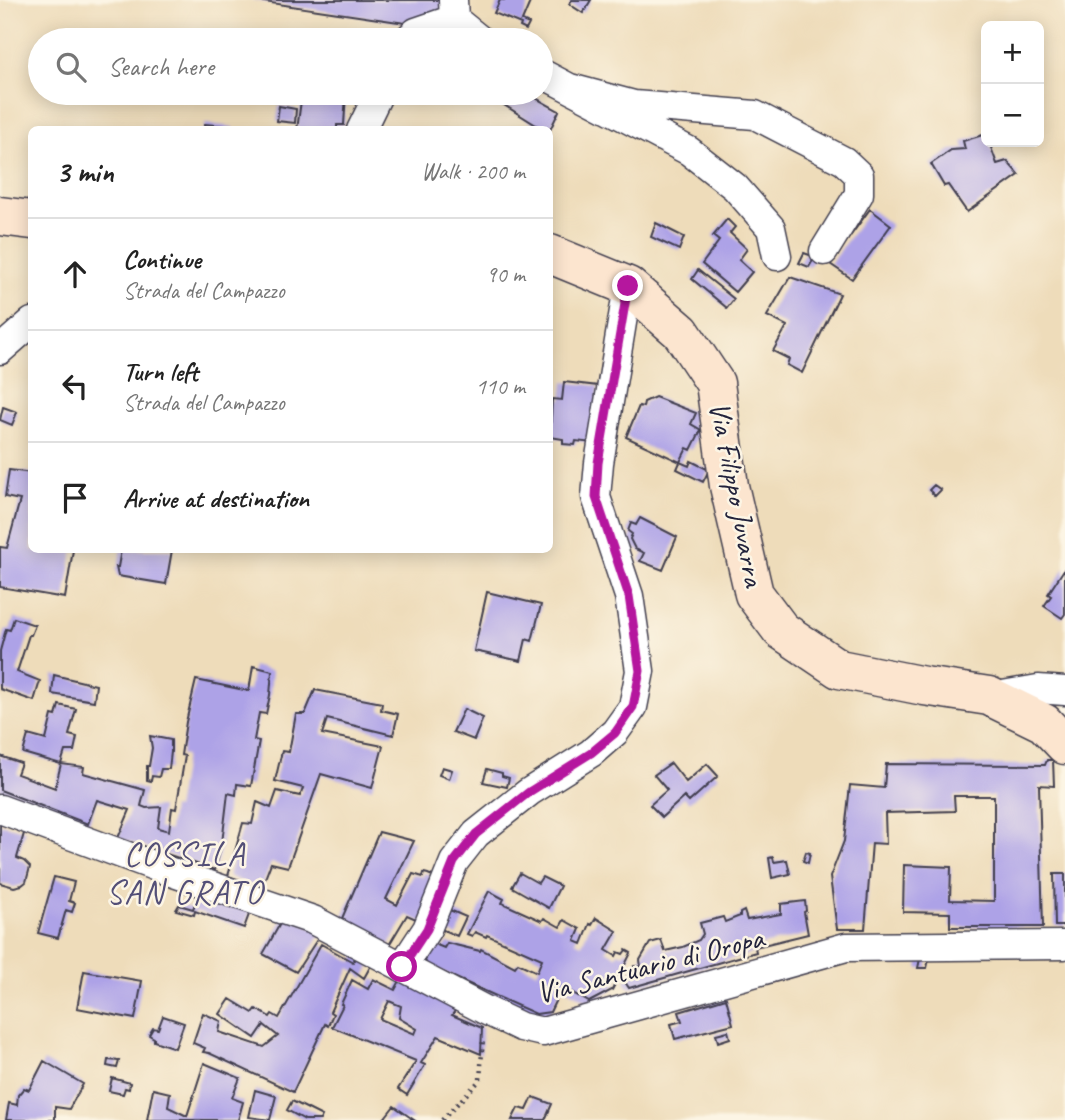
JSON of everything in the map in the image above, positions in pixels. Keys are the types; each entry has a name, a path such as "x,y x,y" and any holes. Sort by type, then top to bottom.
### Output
{"main road":[{"path":"0,216 28,220"},
{"name":"Via Filippo Juvarra","path":"553,255 628,286 681,332 715,383 729,486 754,594 781,630 839,669 991,697 1044,723 1065,745"}],"street":[{"path":"422,28 453,9 470,28"},
{"path":"553,79 689,152 735,187 771,228 777,256"},
{"path":"570,88 634,105 755,115 844,161 859,175 859,194 824,251"},
{"path":"363,126 373,105"},
{"path":"402,967 427,929 454,862 476,834 529,792 591,753 615,733 633,707 640,671 629,596 596,497 598,463 628,286"},
{"path":"0,350 28,326"},
{"name":"Via Filippo Juvarra","path":"991,697 1038,690 1065,691"},
{"name":"Via Santuario di Oropa","path":"0,809 165,870 313,920 485,1010 522,1027 543,1032 846,947 1065,945"}],"path":[{"path":"442,1120 480,1080 485,1010"}],"building":[{"path":"251,0 443,0 440,15 425,26"},
{"path":"500,0 531,0 522,21 529,24 527,28 494,13"},
{"path":"572,0 591,0 583,13 569,4"},
{"path":"300,105 345,105 344,125 298,126"},
{"path":"504,105 548,105 559,111 552,126 538,126"},
{"path":"279,106 296,109 295,123 277,121"},
{"path":"981,136 981,147 991,147 997,164 1007,161 1019,175 967,212 948,185 944,186 931,164 951,150 965,149 963,141"},
{"path":"870,209 891,225 852,279 830,264"},
{"path":"727,219 735,227 730,233 747,249 739,260 752,272 735,292 702,264 719,241 713,236"},
{"path":"656,223 684,237 679,250 651,237"},
{"path":"804,253 815,257 809,267 799,263"},
{"path":"698,270 734,299 727,308 692,279"},
{"path":"790,277 840,294 802,373 787,365 789,359 773,351 787,326 767,316"},
{"path":"564,382 598,386 593,443 576,441 575,445 563,444 563,439 553,437 553,399 562,400"},
{"path":"655,397 696,413 691,424 701,430 691,450 687,448 680,462 626,437 639,406 643,407 644,402"},
{"path":"3,407 17,412 12,425 0,420"},
{"path":"691,461 709,470 703,482 677,469 680,462 689,466"},
{"path":"9,470 28,472 28,553 72,553 65,598 0,587 0,547 7,548 20,500 5,497"},
{"path":"934,485 941,490 935,496 929,490"},
{"path":"640,518 677,537 663,570 640,561 644,553 635,549 630,539 632,534 628,531 631,523 636,525"},
{"path":"120,553 171,553 166,584 118,576"},
{"path":"1065,568 1065,614 1062,618 1044,606 1051,596 1048,594"},
{"path":"487,592 541,605 532,641 526,639 521,661 474,651"},
{"path":"14,618 35,625 17,672 40,681 34,701 0,689 0,651 6,629 10,630"},
{"path":"253,666 272,671 266,714 259,713 254,740 259,741 251,786 237,784 236,795 228,793 222,843 215,870 118,838 130,810 97,800 88,824 0,790 0,756 21,763 17,774 55,788 61,764 84,767 83,773 145,790 141,806 161,807 158,828 169,831 172,808 176,809 185,756 181,755 186,722 196,680 249,691"},
{"path":"54,675 96,685 94,701 52,694"},
{"path":"315,690 382,703 381,710 398,714 393,735 327,719 322,734 383,746 372,788 321,774 288,867 271,863 261,889 228,876 243,823 252,824 257,802 271,808 277,791 300,796 301,794 303,788 275,781 282,751 289,752 296,714 305,714"},
{"path":"59,705 76,709 69,735 77,737 74,751 65,751 61,764 23,753 28,735 46,740 52,715 56,716"},
{"path":"464,709 483,718 474,740 453,732"},
{"path":"150,736 171,740 169,769 161,769 159,777 152,776 151,781 147,780 147,766 152,748"},
{"path":"1047,760 1053,760 1054,786 1039,785 1043,927 950,927 950,913 903,912 904,865 951,867 950,900 994,901 994,796 954,796 955,811 885,813 886,844 872,843 865,929 837,929 830,877 844,841 850,785 884,788 886,764 1045,765"},
{"path":"671,763 686,782 707,764 718,776 689,802 684,797 662,817 650,805 667,790 654,775"},
{"path":"442,767 452,770 449,779 439,775"},
{"path":"487,769 509,778 507,787 483,782"},
{"path":"0,824 25,830 17,858 30,867 26,882 22,885 14,887 0,883"},
{"path":"379,832 414,841 386,899 397,905 413,874 423,877 424,873 442,880 425,923 407,915 389,945 340,923"},
{"path":"806,852 810,853 808,863 803,861"},
{"path":"773,857 774,862 787,860 790,874 772,878 769,858"},
{"path":"520,873 538,883 542,877 560,886 549,908 512,887"},
{"path":"1054,874 1065,874 1065,926 1055,926"},
{"path":"54,877 74,882 69,901 75,903 72,912 66,910 58,938 38,933"},
{"path":"200,890 251,909 244,928 195,911 194,915 176,910 179,905 193,909"},
{"path":"489,891 504,899 502,903 542,921 544,918 560,927 564,920 580,929 575,941 582,944 590,924 592,925 596,918 617,931 606,950 616,956 618,952 623,954 626,950 631,953 612,990 589,1002 562,987 550,1012 536,1014 427,965 424,957 432,943 444,948 447,943 480,951 481,949 515,967 518,963 537,972 542,959 487,935 486,937 475,932 472,936 467,934"},
{"path":"805,901 808,934 755,947 756,952 629,988 625,982 634,966 641,967 640,960 650,943 661,940 665,951 683,947 699,940 703,934 700,923 723,917 725,922 740,916 744,911 747,920 781,914 781,904"},
{"path":"445,908 466,917 457,936 436,927"},
{"path":"285,915 322,932 296,972 263,954"},
{"path":"321,944 353,962 360,949 375,958 364,978 350,968 330,1012 333,1014 328,1026 325,1024 293,1092 203,1052 205,1048 193,1043 203,1013 221,1021 219,1032 264,1047 278,1036 264,1025 255,1038 220,1014 230,999 253,1013 256,1009 270,1017 272,1014 279,1018"},
{"path":"920,959 929,959 927,968 918,968"},
{"path":"84,971 142,981 135,1019 77,1008"},
{"path":"402,977 459,1005 452,1015 482,1028 481,1054 438,1036 421,1063 425,1065 407,1095 398,1089 416,1061 332,1027 352,980 368,989 373,979 395,990","holes":["389,1001 401,1006 399,1018 417,1029 415,1034 380,1019"]},
{"path":"726,998 733,1024 675,1039 671,1024 682,1021 679,1012"},
{"path":"163,1016 184,1023 175,1048 154,1041 149,1035 153,1028 158,1029"},
{"path":"728,1031 730,1038 718,1042 716,1034"},
{"path":"108,1060 119,1061 117,1068 107,1066"},
{"path":"44,1061 83,1084 69,1109 55,1107 55,1120 6,1120 9,1103 17,1105 18,1095 24,1088 29,1090"},
{"path":"204,1063 240,1078 232,1098 243,1102 238,1120 147,1120 153,1089 170,1093 168,1107 187,1116"},
{"path":"112,1078 130,1083 129,1089 125,1088 123,1094 109,1091"},
{"path":"255,1090 276,1096 270,1120 249,1117"},
{"path":"533,1097 552,1104 545,1120 512,1120 518,1108 527,1110"},
{"path":"292,1101 322,1116 320,1120 305,1120 287,1110"},
{"path":"394,1106 414,1120 383,1120"}],"district":[{"name":"COSSILA SAN GRATO","path":"185,872"}],"route":[{"path":"402,967 427,929 454,862 476,834 529,792 591,753 615,733 633,707 640,671 629,596 596,497 598,463 628,286"}]}
